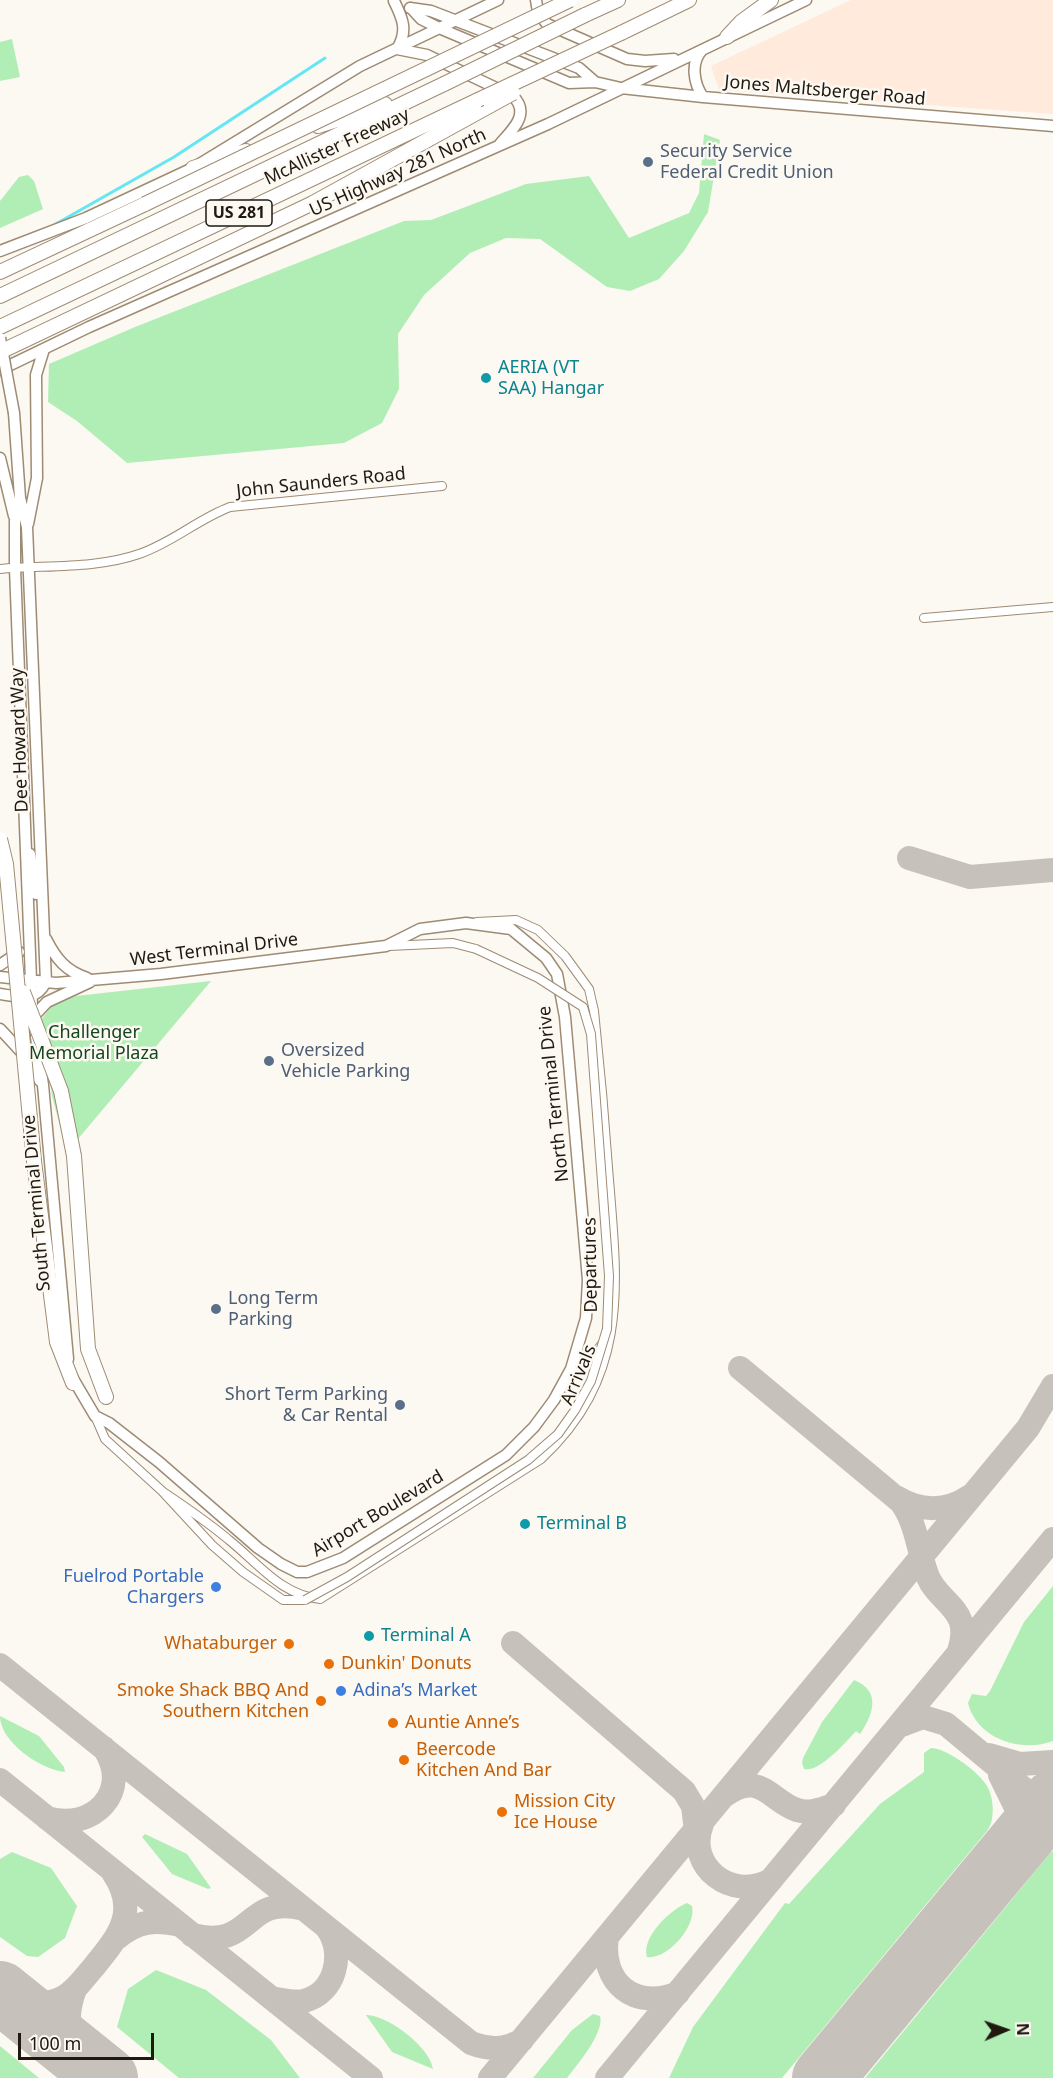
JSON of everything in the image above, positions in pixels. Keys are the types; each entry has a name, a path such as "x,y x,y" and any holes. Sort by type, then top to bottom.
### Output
{"highway":[{"path":"0,272 570,0"},
{"name":"McAllister Freeway","path":"0,296 618,0"},
{"name":"McAllister Freeway","path":"0,327 484,102 535,73 689,0"},
{"path":"727,37 741,22 771,0"},
{"path":"193,168 444,84"},
{"path":"0,352 313,203 484,102"},
{"path":"0,839 6,864 34,1161 57,1342 73,1383"},
{"path":"15,970 61,1091 74,1156 88,1349 106,1397"}],"main road":[{"path":"0,251 86,218 193,168 360,66 498,0"},
{"path":"536,0 538,12 547,24 627,59 645,61 683,58"},
{"name":"US Highway 281 North","path":"0,370 498,146 806,0"},
{"path":"393,1 404,26 403,37 397,49"},
{"name":"Jones Maltsberger Road","path":"393,1 411,8 431,11 579,68 595,82"},
{"name":"Jones Maltsberger Road","path":"411,8 422,19 440,28 569,83 595,82 621,88 703,97 1053,126"},
{"path":"703,97 696,81 695,62 705,48"},
{"path":"397,49 427,55 513,96 518,101 521,115 518,123 498,146"},
{"name":"Dee Howard Way","path":"0,338 14,413 20,498 27,527 46,982"},
{"path":"27,527 37,478 36,375 44,349"},
{"path":"0,458 15,521"},
{"name":"Dee Howard Way","path":"20,498 15,521 15,568 30,980"},
{"path":"25,842 33,864 37,907 43,909"},
{"name":"North Terminal Drive","path":"386,946 420,929 466,923 512,929 546,958 557,974 565,1017 588,1280 586,1318 571,1369 554,1400"},
{"path":"0,966 22,950 28,933"},
{"path":"44,935 55,958 76,975 93,981"},
{"name":"West Terminal Drive","path":"46,982 93,981 386,946"},
{"path":"0,977 46,982 41,992 31,998 0,994"},
{"name":"South Terminal Drive","path":"30,980 43,1085 65,1343 73,1383 95,1416"},
{"path":"33,1017 43,1005 93,981"},
{"path":"0,1029 26,1057 43,1085"},
{"name":"Airport Boulevard","path":"95,1416 109,1423 159,1462 258,1548 291,1569 307,1572 343,1558 506,1455 534,1427 554,1400"}],"street":[{"name":"John Saunders Road","path":"0,569 106,562 138,554 213,513 230,507 442,486"},
{"path":"924,618 1053,608"},
{"path":"22,745 36,744"},
{"name":"Arrivals","path":"162,1491 229,1540 286,1589 301,1597 320,1599 541,1459 557,1444 580,1415 594,1389 606,1359 616,1315 616,1267 603,1102 594,1011 589,989 565,956 538,930 516,920 492,919 466,923"},
{"name":"Departures","path":"162,1491 212,1545 283,1600 305,1600 347,1577 528,1460 558,1434 591,1381 607,1329 609,1276 591,1034 583,1007 566,994 476,949 453,943 386,946"},
{"path":"571,1369 590,1359 603,1343 616,1315"},
{"path":"95,1416 105,1439 162,1491"}],"shaded area":[{"path":"851,0 1053,0 1053,114 719,90 711,66"}],"green space":[{"path":"12,39 20,77 0,81 0,42"},
{"path":"704,134 720,140 708,212 684,251 659,279 630,291 607,287 540,239 506,238 470,253 424,295 398,334 399,389 382,423 344,443 127,463 77,421 48,402 49,364 135,327 404,221 431,220 526,184 589,176 629,238 689,213 699,193"},
{"path":"28,175 34,181 43,209 0,228 0,201 19,177"},
{"name":"Challenger Memorial Plaza","path":"211,981 67,1152 52,1096 41,1020 55,1001 76,996"},
{"path":"1053,1586 1053,1741 1041,1744 1014,1744 990,1734 981,1726 968,1703 972,1694 986,1696 990,1691 1024,1622"},
{"path":"854,1680 869,1690 872,1697 871,1711 865,1727 860,1734 856,1731 824,1762 810,1769 804,1769 803,1758 822,1722"},
{"path":"0,1716 39,1736 64,1767 65,1772 45,1766 14,1745 2,1726"},
{"path":"931,1748 960,1761 985,1783 993,1807 992,1820 987,1831 782,2078 669,2078 693,2027 785,1903 789,1904 880,1804 924,1772 924,1753"},
{"path":"145,1834 187,1854 211,1888 208,1889 172,1874 142,1837"},
{"path":"1053,1851 1053,2078 865,2078 1051,1852"},
{"path":"12,1852 51,1868 77,1906 65,1938 38,1957 27,1956 0,1937 0,1859"},
{"path":"687,1903 692,1906 692,1914 679,1940 664,1953 647,1957 648,1941 653,1933 666,1917"},
{"path":"156,1970 206,1990 271,2040 300,2078 179,2078 117,2027 128,1989"},
{"path":"593,2014 600,2016 598,2031 589,2048 567,2078 533,2078 572,2030"},
{"path":"366,2015 385,2020 407,2034 425,2052 433,2069 392,2052"},
{"path":"0,2046 39,2078 0,2078"}],"waterway":[{"path":"54,225 174,157 325,58"}],"taxiway":[{"path":"909,858 970,877 1053,870"},
{"path":"740,1368 901,1502 911,1519 928,1577 961,1622 962,1638 958,1654"},
{"path":"490,2078 1028,1428 1053,1386"},
{"path":"896,1497 914,1505 933,1508 952,1505 970,1496"},
{"path":"607,2078 1053,1539"},
{"path":"513,1643 684,1791 693,1806 697,1839"},
{"path":"0,1665 471,2043 497,2048 522,2040"},
{"path":"899,1726 923,1717 946,1724 1053,1813"},
{"path":"47,1818 64,1821 79,1819 93,1813 104,1804 111,1793 114,1779 112,1764 104,1748"},
{"path":"989,1755 1020,1764 1053,1762"},
{"path":"1000,1775 1020,1816 1018,1843"},
{"path":"0,1780 371,2078"},
{"path":"724,1796 736,1788 756,1786 797,1810 816,1811 834,1805"},
{"path":"702,1824 699,1840 700,1854 706,1866 716,1876 742,1887 756,1886 771,1880"},
{"path":"1018,1843 1036,1830 1053,1827"},
{"path":"7,1998 28,2003 55,2001 67,1995 82,1981 110,1947 122,1925 125,1901 122,1888 114,1874"},
{"path":"192,1935 212,1938 228,1935 239,1930 258,1914 270,1909 284,1906 304,1909"},
{"path":"117,1938 124,1932 147,1923 162,1922 180,1925"},
{"path":"271,1998 304,2001 324,1990 330,1981 336,1960 336,1948 327,1928"},
{"path":"607,1937 606,1953 609,1968 615,1980 624,1989 648,1998 662,1998 678,1993"},
{"path":"75,1989 70,2008 69,2025 73,2041 82,2058"},
{"path":"82,2078 94,2076 102,2078"}],"runway":[{"path":"823,2078 1053,1801"},
{"path":"0,1992 107,2078"}],"place":[{"name":"Security Service Federal Credit Union","path":"648,162"},
{"name":"AERIA (VT SAA) Hangar","path":"486,378"},
{"name":"Oversized Vehicle Parking","path":"269,1061"},
{"name":"Long Term Parking","path":"216,1309"},
{"name":"Short Term Parking & Car Rental","path":"400,1405"},
{"name":"Terminal B","path":"525,1524"},
{"name":"Fuelrod Portable Chargers","path":"216,1587"},
{"name":"Terminal A","path":"369,1636"},
{"name":"Whataburger","path":"289,1644"},
{"name":"Dunkin' Donuts","path":"329,1664"},
{"name":"Adina’s Market","path":"341,1691"},
{"name":"Smoke Shack BBQ And Southern Kitchen","path":"321,1701"},
{"name":"Auntie Anne’s","path":"393,1723"},
{"name":"Beercode Kitchen And Bar","path":"404,1760"},
{"name":"Mission City Ice House","path":"502,1812"}]}
